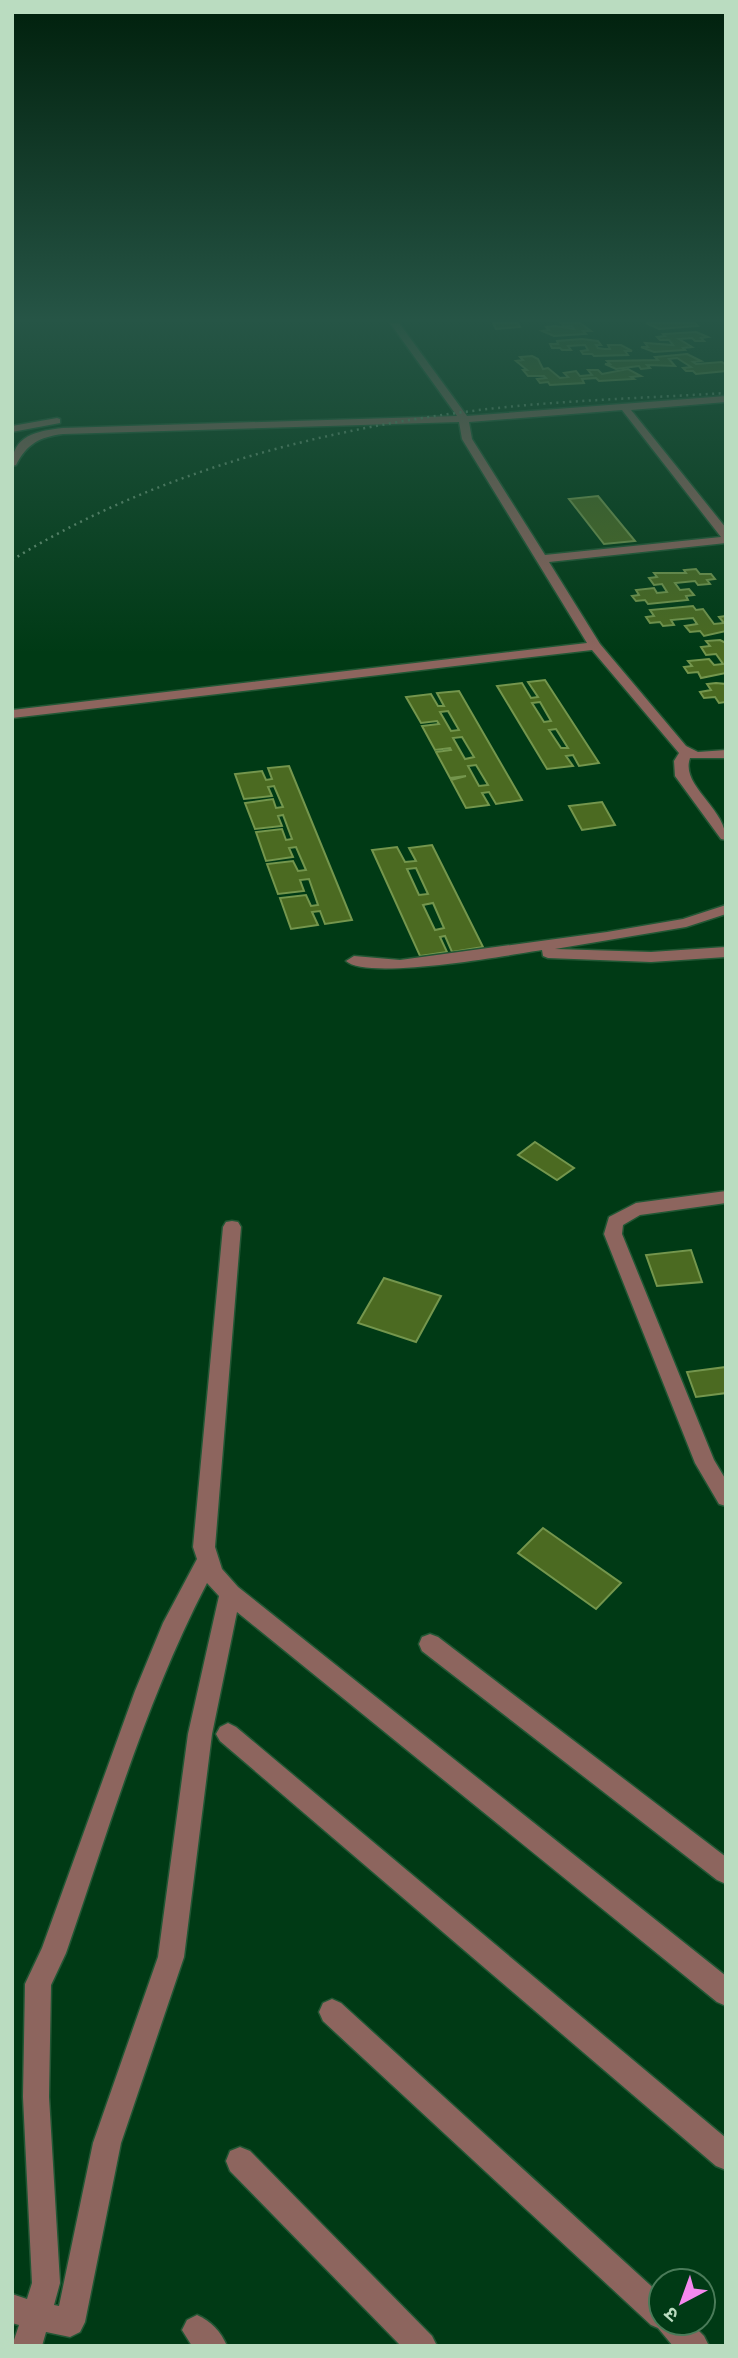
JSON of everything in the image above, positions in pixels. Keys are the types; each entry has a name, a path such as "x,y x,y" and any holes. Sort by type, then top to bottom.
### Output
{"street":[{"path":"31,433 36,435"},
{"path":"12,463 21,445 36,435 49,433"},
{"path":"466,433 467,439 595,646 675,744 686,753 696,756 726,754"},
{"path":"644,433 726,538"},
{"path":"542,559 726,538"},
{"path":"12,714 595,646"},
{"path":"686,753 681,761 682,776 726,836"},
{"path":"354,961 400,965 653,930 726,909"},
{"path":"496,951 651,957 726,952"},
{"path":"726,1197 636,1209 615,1222 613,1234 705,1463 726,1498"},
{"path":"232,1227 204,1547 213,1574 230,1594 726,1993"},
{"path":"27,2346 24,2312 46,2283 36,2097 38,1984 53,1953 118,1765 151,1679 171,1630 207,1562"},
{"path":"24,2312 70,2322 107,2143 172,1957 200,1734 230,1594"},
{"path":"430,1644 726,1872"},
{"path":"228,1734 726,2156"},
{"path":"332,2012 647,2302"},
{"path":"240,2161 422,2346"}],"building":[{"path":"598,496 635,541 604,544 569,499"},
{"path":"696,569 700,574 711,574 715,579 707,580 710,584 698,585 695,581 675,583 680,590 689,589 694,595 686,596 688,600 648,604 645,600 636,601 632,596 639,595 636,590 654,588 657,593 667,592 662,584 654,585 649,578 657,577 654,573 686,573 684,570"},
{"path":"693,606 696,610 703,609 714,624 724,623 719,617 726,616 726,631 704,636 700,631 690,632 685,626 697,624 693,618 671,620 674,625 663,626 660,622 650,623 646,617 654,616 650,610"},
{"path":"720,640 726,643 726,673 701,678 698,672 688,673 684,667 692,666 688,661 709,659 714,665 723,664 716,654 706,655 701,647 710,646 706,641"},
{"path":"545,680 599,763 579,766 573,755 566,756 573,766 547,769 497,686 522,683 531,698 538,697 528,682","holes":["540,702 551,721 544,722 532,703","556,729 568,748 561,748 549,730"]},
{"path":"707,684 726,684 726,702 719,703 715,697 704,698 700,692 711,690"},
{"path":"459,691 522,800 496,804 489,792 482,793 489,805 466,808 451,780 466,776 450,778 436,752 451,750 450,748 435,750 422,726 439,724 437,721 421,723 406,697 431,694 438,706 444,706 437,693","holes":["448,711 459,730 451,731 440,712","462,737 474,757 465,759 453,738","476,765 488,785 479,786 468,766"]},
{"path":"289,766 352,920 325,924 320,911 312,912 318,925 291,929 280,898 306,895 311,906 318,905 309,879 300,880 304,891 278,894 267,864 293,861 298,871 306,870 296,847 289,848 293,857 266,861 256,832 282,829 286,840 292,839 283,815 278,816 282,826 255,829 245,803 273,799 276,808 283,807 274,786 268,787 272,796 244,799 235,774 262,771 266,780 272,779 268,768"},
{"path":"602,802 615,825 582,830 569,806"},
{"path":"432,845 483,947 452,952 445,936 440,937 447,952 420,956 372,850 397,847 405,862 416,861 409,848","holes":["416,868 428,894 419,895 407,869","433,903 444,928 435,930 423,905"]},
{"path":"535,1142 574,1168 557,1180 518,1155"},
{"path":"691,1250 702,1282 657,1286 646,1255"},
{"path":"384,1278 441,1296 416,1342 358,1323"},
{"path":"726,1367 726,1393 696,1397 687,1372"},
{"path":"543,1528 621,1583 596,1609 518,1553"}],"railway":[{"path":"12,560 66,529 123,502 182,479 242,459 342,433"}]}
